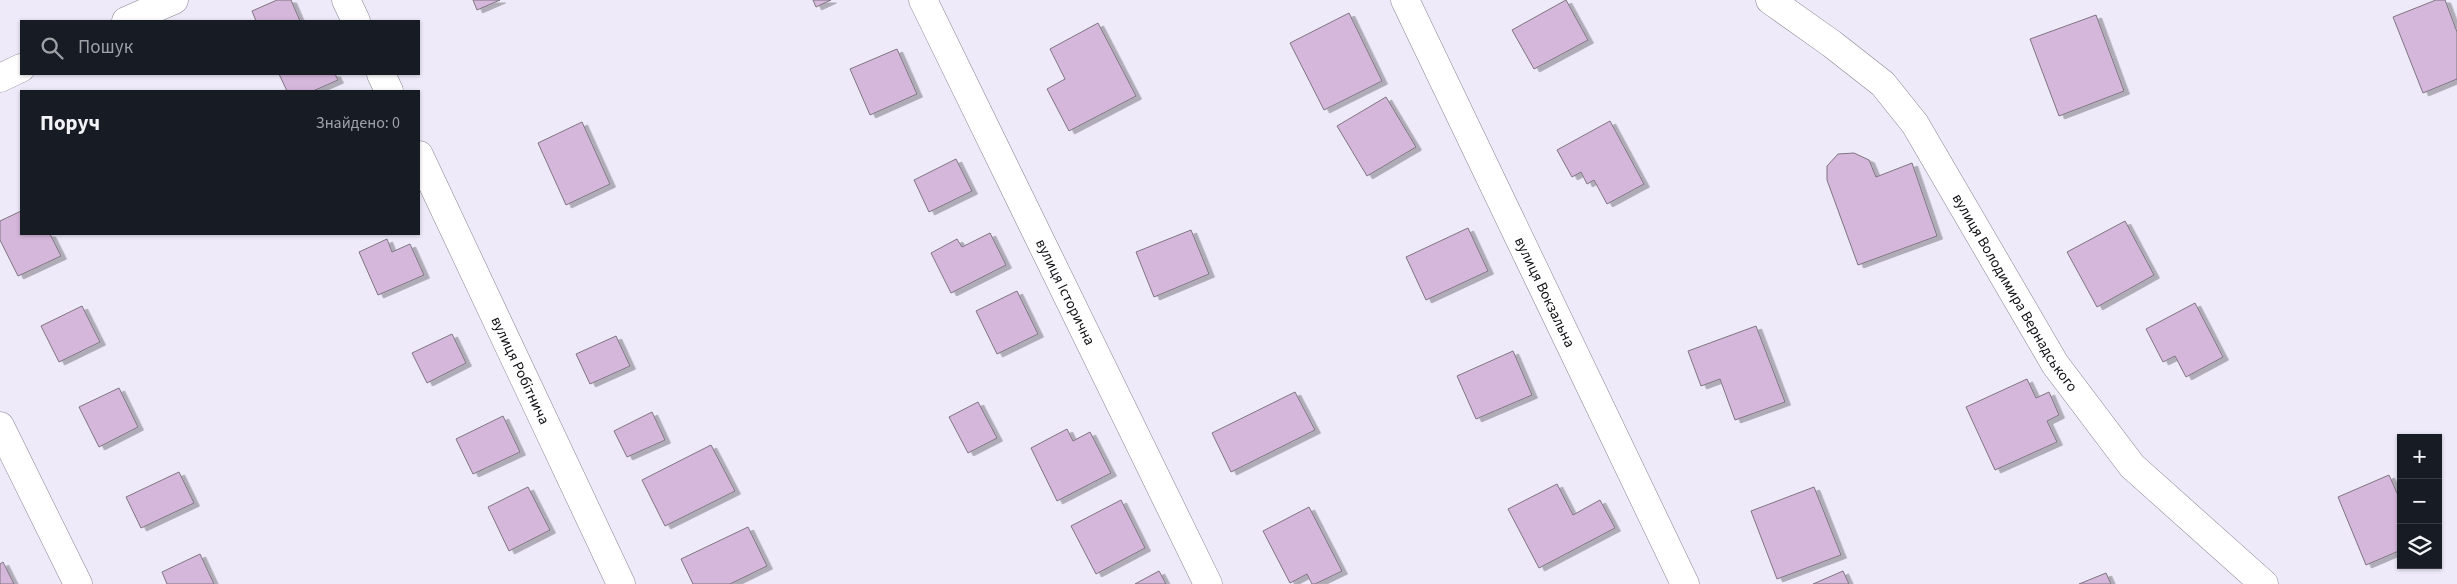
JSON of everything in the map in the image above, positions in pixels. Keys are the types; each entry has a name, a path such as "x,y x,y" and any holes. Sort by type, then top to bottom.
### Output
{"street":[{"path":"128,20 174,0"},
{"path":"346,0 356,20"},
{"name":"вулиця Історична","path":"923,0 1208,584"},
{"name":"вулиця Вокзальна","path":"1404,0 1685,584"},
{"name":"вулиця Володимира Вернадського","path":"1770,0 1832,44 1883,84 1915,124 2055,364 2132,466 2264,584"},
{"path":"0,78 20,68"},
{"path":"381,75 389,90"},
{"name":"вулиця Робітнича","path":"420,157 621,584"},
{"path":"0,426 78,584"}],"building":[{"path":"277,0 291,0 300,20 256,20 252,11"},
{"path":"473,0 500,0 477,10"},
{"path":"813,0 831,0 816,7"},
{"path":"1566,0 1588,40 1534,69 1512,30"},
{"path":"2436,0 2445,0 2457,32 2457,79 2423,93 2393,17"},
{"path":"1349,13 1382,81 1324,110 1290,43"},
{"path":"2096,15 2124,91 2059,116 2030,39"},
{"path":"1098,23 1136,96 1069,131 1047,89 1065,79 1050,49"},
{"path":"897,49 917,94 870,115 850,69"},
{"path":"279,75 336,75 338,80 315,90 287,90"},
{"path":"1386,97 1416,147 1367,176 1337,126"},
{"path":"1610,121 1644,184 1607,204 1594,180 1587,184 1581,172 1572,177 1557,150"},
{"path":"582,122 610,184 566,205 538,143"},
{"path":"1854,153 1869,160 1876,177 1912,163 1937,236 1858,265 1827,180 1827,166 1838,154"},
{"path":"956,159 972,191 929,212 914,180"},
{"path":"20,211 20,235 50,235 61,256 18,276 0,240 0,221"},
{"path":"2125,221 2154,275 2097,307 2067,252"},
{"path":"1468,228 1488,271 1426,300 1406,257"},
{"path":"1191,230 1209,274 1154,297 1136,252"},
{"path":"990,233 1006,265 951,293 931,253 957,239 962,247"},
{"path":"387,239 392,252 410,244 424,275 378,295 359,252"},
{"path":"1017,291 1038,334 997,354 976,311"},
{"path":"2195,303 2223,357 2186,377 2175,356 2163,362 2146,329"},
{"path":"82,306 100,342 59,362 41,326"},
{"path":"1756,326 1785,402 1735,420 1720,379 1701,386 1688,351"},
{"path":"452,334 466,363 427,383 412,353"},
{"path":"616,336 630,366 590,384 576,354"},
{"path":"1513,351 1532,395 1476,419 1457,376"},
{"path":"2027,379 2036,398 2049,392 2059,415 2047,421 2057,442 1995,470 1966,407"},
{"path":"119,388 138,427 99,447 79,407"},
{"path":"1295,392 1315,430 1231,472 1212,433"},
{"path":"978,402 997,438 968,453 949,417"},
{"path":"652,412 665,440 627,457 614,431"},
{"path":"503,416 520,452 473,474 456,439"},
{"path":"1067,429 1073,441 1090,432 1111,473 1057,501 1031,448"},
{"path":"711,445 735,491 665,526 642,480"},
{"path":"179,472 194,503 141,528 126,497"},
{"path":"2389,475 2397,493 2397,552 2366,565 2338,497"},
{"path":"1557,484 1573,515 1600,500 1615,528 1539,568 1508,509"},
{"path":"528,487 550,530 509,551 488,507"},
{"path":"1814,487 1841,555 1777,579 1751,511"},
{"path":"1121,500 1145,548 1096,574 1071,526"},
{"path":"1309,507 1342,571 1315,584 1312,584 1307,574 1290,583 1263,531"},
{"path":"748,527 767,566 730,584 693,584 681,559"},
{"path":"200,554 214,584 167,584 162,572"},
{"path":"3,562 14,584 0,584 0,564"},
{"path":"1159,571 1166,584 1135,584"},
{"path":"1843,571 1849,584 1813,584"},
{"path":"2106,573 2111,584 2079,584"}]}
